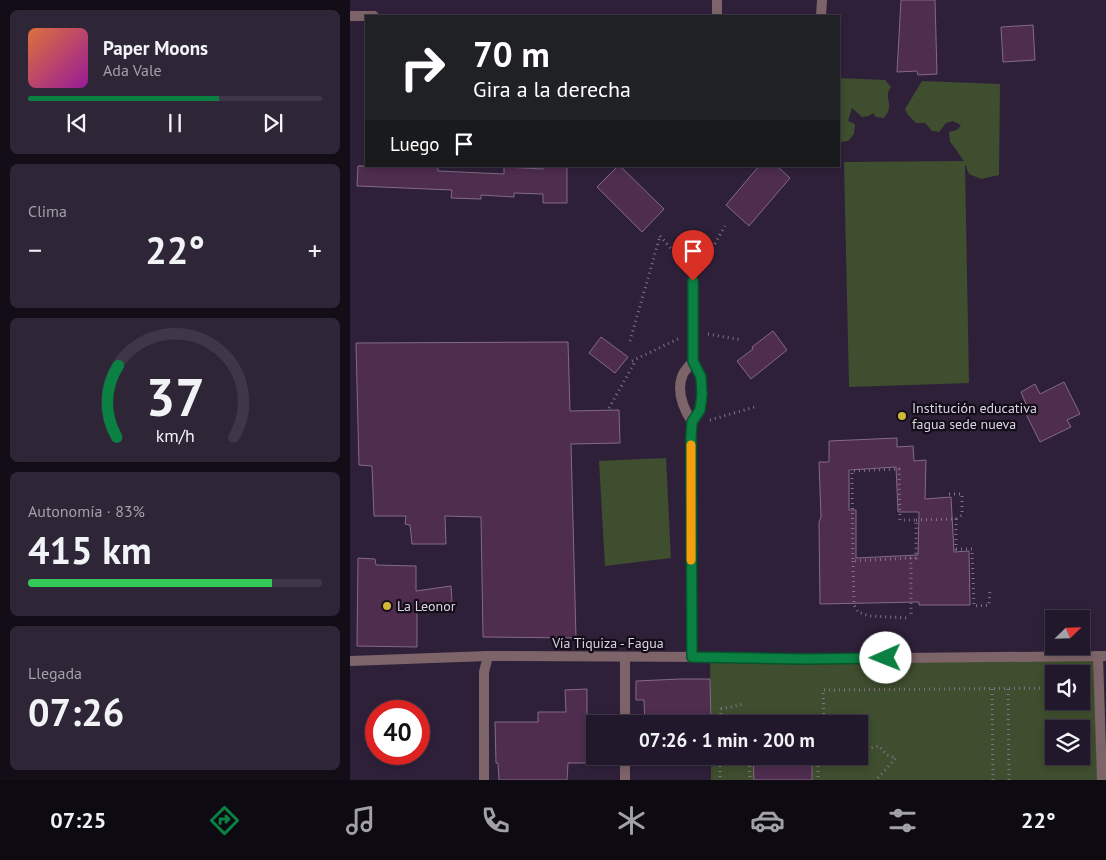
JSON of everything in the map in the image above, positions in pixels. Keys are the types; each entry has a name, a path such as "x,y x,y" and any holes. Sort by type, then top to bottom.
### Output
{"street":[{"path":"717,0 717,15"},
{"path":"821,15 822,0"},
{"path":"350,16 365,16"},
{"path":"692,422 700,410 702,395 701,377 693,361 694,279"},
{"path":"692,657 692,422 684,409 681,392 683,374 693,361"},
{"path":"484,780 484,672 488,656"},
{"name":"Vía Tiquiza - Fagua","path":"350,661 488,656 804,659 1102,656"},
{"path":"1102,656 1102,780"},
{"path":"625,658 625,715"},
{"path":"625,765 625,780"}],"path":[{"path":"630,341 660,236 694,279 725,226"},
{"path":"609,408 634,360 679,338 714,334 742,340"},
{"path":"692,422 705,421 758,406"},
{"path":"910,558 910,617 869,616 858,612 854,605 852,471 899,469 900,520 956,519 962,515 962,494 949,494"},
{"path":"956,519 956,549 972,549 974,606 989,605 990,590"},
{"path":"853,561 916,558 916,520"},
{"path":"824,715 823,690 1045,688"},
{"path":"992,689 993,780"},
{"path":"1008,689 1009,780"},
{"path":"721,715 721,708 744,704"},
{"path":"868,748 879,746 887,755 896,758 876,780"},
{"path":"720,765 720,780"},
{"path":"749,765 750,780"},
{"path":"818,765 818,780"}],"green space":[{"path":"840,78 885,80 891,87 888,95 889,109 884,118 876,117 873,113 862,117 852,108 848,121 855,124 854,134 848,141 841,142"},
{"path":"922,81 1000,84 999,175 981,179 969,174 965,164 969,383 849,387 844,162 964,161 950,142 949,132 957,130 961,125 953,121 946,123 939,132 932,131 925,123 916,123 908,115 905,109"},
{"path":"666,458 671,558 605,566 599,461"},
{"path":"1098,656 1102,780 711,780 711,765 868,765 868,715 711,715 710,657"}],"building":[{"path":"901,0 935,0 937,74 918,75 917,71 897,72"},
{"path":"1033,25 1035,60 1003,62 1001,27"},
{"path":"358,166 438,167 438,171 504,174 504,167 543,169 543,167 567,167 567,203 543,203 543,194 514,193 514,197 481,195 481,199 451,198 452,190 357,186"},
{"path":"617,167 621,167 664,209 642,232 597,187"},
{"path":"758,167 778,167 790,178 749,226 726,205"},
{"path":"773,331 787,350 751,379 737,361"},
{"path":"601,337 628,357 615,373 589,353"},
{"path":"568,342 570,411 619,410 620,443 571,444 576,638 483,637 481,517 445,516 446,544 412,544 410,525 405,524 406,516 374,516 372,466 359,465 356,343"},
{"path":"1064,382 1080,414 1067,420 1071,427 1040,442 1022,406 1026,404 1021,392 1035,384 1040,394"},
{"path":"897,438 897,447 913,446 914,461 926,460 925,499 951,497 954,552 969,551 970,605 919,605 919,602 820,604 819,522 821,517 819,462 829,462 829,441","holes":["896,467 898,512 919,512 918,555 856,558 856,510 849,510 849,470"]},
{"name":"La Leonor","path":"358,558 375,559 376,565 416,566 416,591 451,586 452,602 417,607 417,647 357,646"},
{"path":"710,679 711,715 645,715 644,700 636,700 636,681"},
{"path":"587,689 586,763 568,763 567,780 499,780 498,763 496,763 495,722 538,722 538,712 566,712 565,690"},
{"path":"753,765 812,765 812,780 754,780"}],"slow traffic":[{"path":"691,445 691,560"}],"place":[{"name":"Institución educativa fagua sede nueva","path":"902,416"},
{"name":"La Leonor","path":"387,606"}],"route":[{"path":"693,281 693,361 701,377 702,395 700,410 692,422 691,437 692,657 886,658"}]}
